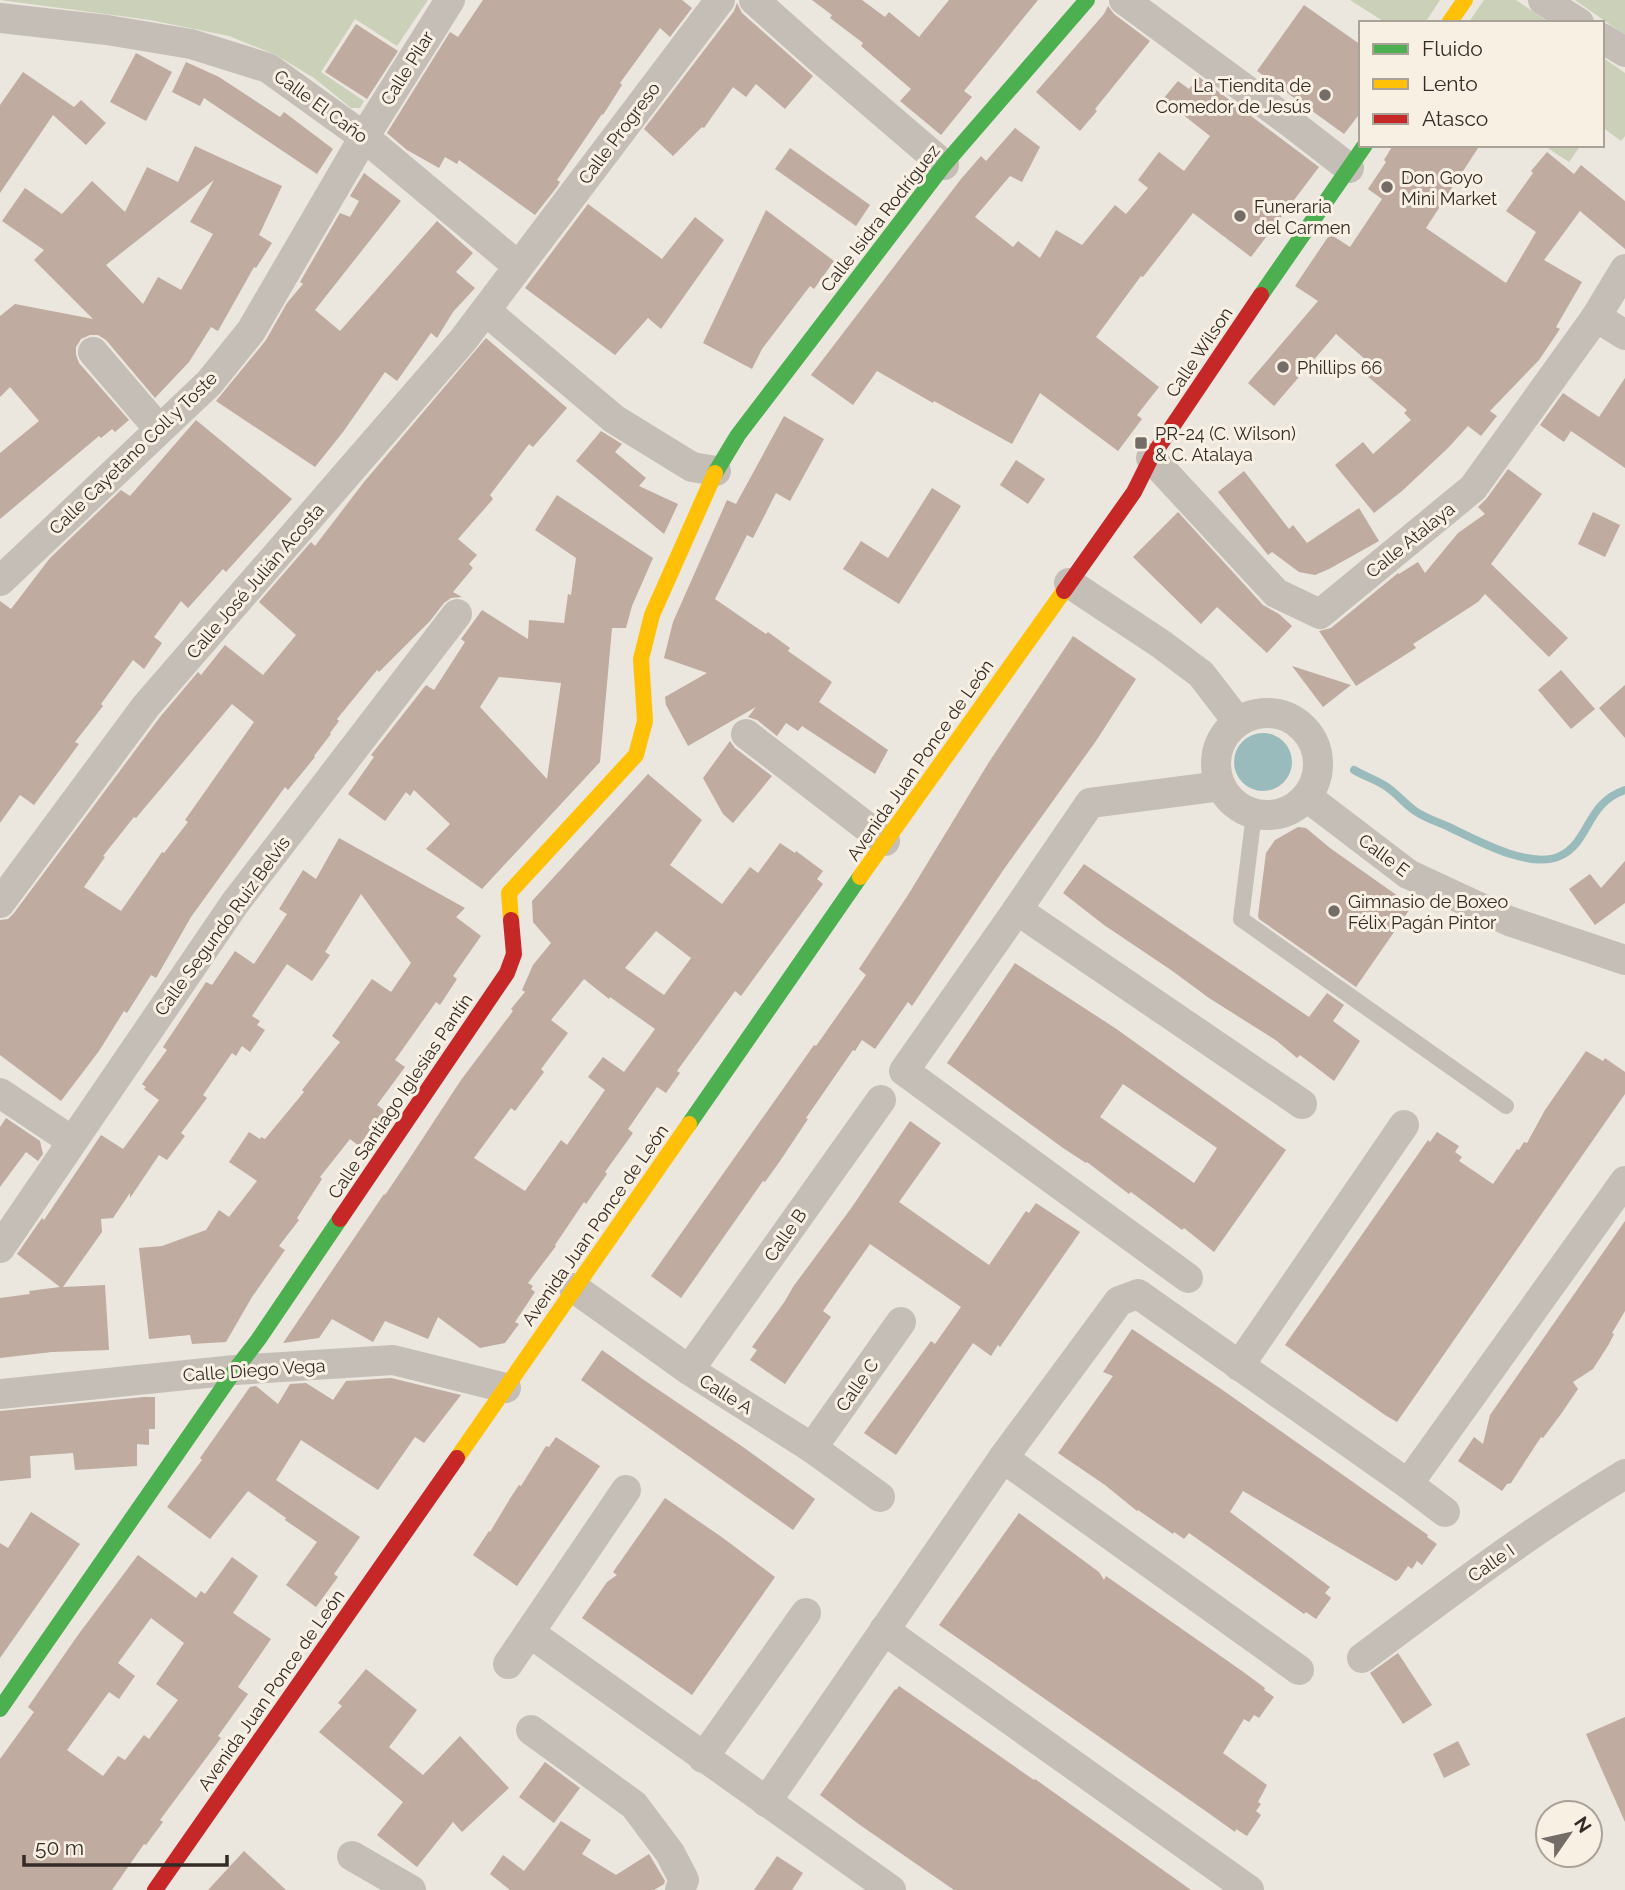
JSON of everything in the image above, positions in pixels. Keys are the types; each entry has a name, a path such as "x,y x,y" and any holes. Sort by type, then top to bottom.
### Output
{"main road":[{"name":"Calle Isidra Rodríguez","path":"716,471 738,435 944,165 1087,0"},
{"path":"1450,21 1465,0"},
{"name":"Calle Wilson","path":"1069,583 1134,492 1151,458 1217,358 1357,157"},
{"name":"Calle Santiago Iglesias Pantín","path":"0,1709 258,1340 507,973 514,954 509,893 636,755 645,721 641,659 652,615 716,471"},
{"name":"Avenida Juan Ponce de León","path":"155,1890 885,841 1069,583"}],"street":[{"name":"Calle Pilar","path":"364,136 450,0"},
{"name":"Calle Progreso","path":"518,266 720,0"},
{"path":"754,0 944,165"},
{"path":"1124,0 1287,120 1357,157"},
{"path":"1543,0 1576,21"},
{"name":"Calle El Caño","path":"0,18 107,30 191,44 268,68 364,136 518,266"},
{"path":"1604,39 1625,52"},
{"name":"Calle Cayetano Coll y Toste","path":"0,581 209,383 251,331 364,136"},
{"name":"Calle José Julián Acosta","path":"0,903 146,706 368,452 486,311 518,266"},
{"name":"Calle Atalaya","path":"1151,458 1276,593 1321,614 1473,488 1596,317 1625,269"},
{"path":"486,311 614,419 692,467 716,471"},
{"path":"1596,317 1625,335"},
{"path":"93,352 159,429"},
{"path":"1069,583 1201,674 1238,722"},
{"name":"Calle Segundo Ruiz Belvis","path":"0,1248 235,903 457,614"},
{"path":"1265,713 1280,715 1293,720 1313,742 1318,762 1314,784 1307,797 1296,806 1269,816 1240,808 1229,798 1216,772 1216,758 1220,744 1238,722 1265,713"},
{"path":"746,734 885,841"},
{"path":"1188,1278 904,1071 1090,803 1221,786"},
{"name":"Calle E","path":"1307,797 1408,874 1509,921 1622,955"},
{"path":"1017,910 1302,1104"},
{"path":"0,1093 72,1141"},
{"name":"Calle B","path":"689,1370 881,1100"},
{"path":"1239,1366 1404,1125"},
{"path":"1408,1484 1625,1181"},
{"name":"Calle A","path":"575,1288 689,1370 812,1448 880,1497"},
{"path":"766,1802 1003,1458 1119,1301 1138,1294 1445,1512"},
{"name":"Calle C","path":"812,1448 901,1322"},
{"name":"Calle Diego Vega","path":"0,1394 235,1370 393,1360 506,1388"},
{"path":"1003,1458 1299,1670"},
{"name":"Calle I","path":"1362,1658 1496,1559 1625,1474"},
{"path":"508,1664 626,1490"},
{"path":"703,1758 806,1614"},
{"path":"884,1630 1249,1890"},
{"path":"530,1633 891,1890"},
{"path":"531,1730 634,1805 677,1864 684,1880 680,1890"},
{"path":"352,1856 411,1890"}],"lane":[{"path":"1254,814 1241,919 1506,1106"}],"green space":[{"path":"0,0 428,0 397,46 355,19 321,72 364,101 360,108 351,108 314,78 276,55 229,36 150,20"},
{"path":"1350,0 1440,0 1426,21 1383,21"},
{"path":"1484,0 1516,0 1547,21 1469,21"},
{"path":"1575,0 1625,0 1625,35"},
{"path":"1604,58 1625,73 1625,136 1621,141 1604,128"},
{"path":"1546,147 1580,147 1569,162"}],"water":[{"path":"1263,733 1279,738 1287,746 1292,762 1287,778 1279,786 1263,791 1247,786 1239,778 1234,762 1239,746 1247,738"}],"building":[{"path":"483,0 682,0 692,8 670,37 660,28 620,83 622,85 603,115 557,180 560,182 557,187 535,215 459,160 457,164 445,157 439,168 407,150 387,133 450,32 458,37"},
{"path":"812,0 862,0 885,17 889,12 919,37 949,0 1038,0 964,91 972,97 941,135 900,101 911,89 861,46 863,43 830,18 832,15"},
{"path":"737,3 742,13 813,76 785,109 756,84 746,97 733,87 704,128 673,156 644,129 734,11"},
{"name":"La Tiendita de Comedor de Jesús","path":"1304,5 1359,44 1359,115 1344,134 1257,71"},
{"path":"1108,6 1114,14 1150,41 1080,131 1036,92"},
{"path":"356,24 398,51 367,99 325,72"},
{"path":"136,53 172,72 146,121 110,102"},
{"path":"186,62 219,77 280,117 284,112 333,149 317,174 204,98 200,106 172,92"},
{"path":"23,72 74,107 81,100 106,123 86,145 53,115 0,193 0,105"},
{"path":"1199,77 1319,167 1251,257 1193,213 1143,277 1141,276 1096,337 1159,387 1137,415 1142,419 1118,451 1040,393 1012,444 877,371 853,405 811,375 961,179 981,156 986,161 1015,128 1040,147 1022,182 1010,176 975,217 1013,247 1018,241 1040,258 1056,230 1082,245 1115,205 1126,214 1148,188 1138,180 1159,152 1184,171 1210,136 1163,99 1178,81 1189,89"},
{"path":"195,146 282,186 259,235 272,243 256,268 254,267 218,331 211,327 189,362 155,398 106,340 98,335 81,339 76,347 79,363 129,420 115,432 112,429 101,438 99,436 0,519 0,453 39,421 10,387 0,397 0,316 15,304 93,319 34,260 44,250 2,221 25,188 62,214 92,181 125,212 147,167 178,182","holes":["214,180 190,222 213,234 181,290 158,277 143,304 106,265"]},
{"path":"1392,147 1479,147 1426,228 1506,283 1536,232 1506,211 1533,173 1531,171 1547,152 1574,174 1581,165 1625,201 1625,249 1580,211 1544,260 1582,282 1556,327 1560,329 1539,360 1490,411 1497,416 1481,436 1468,426 1402,491 1374,513 1335,465 1363,442 1373,454 1411,420 1404,413 1407,410 1366,375 1373,366 1336,334 1274,406 1248,383 1318,301 1295,286 1330,234 1350,247 1382,199 1368,189 1386,162 1384,160"},
{"path":"790,148 870,205 856,226 775,169"},
{"path":"364,173 401,201 315,310 340,331 437,221 473,253 456,272 475,288 453,312 437,338 431,333 397,381 385,372 315,467 216,401 266,340 287,303 303,284 300,282 340,213 350,217 359,201 350,196"},
{"path":"588,204 662,259 695,217 724,240 661,329 648,318 615,355 525,288"},
{"path":"766,210 834,261 814,289 810,286 762,349 752,369 703,343"},
{"path":"486,338 567,408 533,447 529,444 490,495 493,499 458,539 477,555 469,564 473,568 453,592 462,597 451,598 444,603 430,621 379,672 377,670 337,719 339,721 315,757 288,790 285,787 191,917 156,978 151,975 127,1013 124,1011 99,1051 61,1101 0,1055 0,920 8,919 14,913 160,717 198,672 201,675 225,645 263,675 296,635 259,602 311,542 315,546 364,482","holes":["232,704 254,722 185,820 188,822 164,853 162,852 121,911 84,887 105,857 103,856 134,817 136,818"]},
{"path":"1625,378 1625,468 1571,431 1564,442 1540,425 1563,393 1599,417"},
{"path":"784,416 824,439 790,501 776,493 753,538 747,535 715,599 766,634 768,632 790,648 788,651 832,682 819,702 888,750 875,774 802,726 798,731 786,723 777,736 757,720 748,717 756,707 688,746 666,705 665,697 707,673 664,658 673,622 727,500 736,504"},
{"path":"196,420 292,499 226,572 223,569 188,608 181,601 154,637 162,643 144,669 133,660 75,742 79,744 34,805 20,795 0,823 0,601 11,609 50,558 121,490 130,496"},
{"path":"601,431 622,444 615,452 646,478 639,486 678,504 664,534 576,461"},
{"path":"1016,460 1045,479 1028,504 1000,485"},
{"path":"1508,469 1542,494 1491,564 1568,638 1549,657 1485,594 1478,602 1413,644 1416,648 1356,686 1319,631 1331,628 1398,573 1418,562 1425,573 1458,533 1485,514 1478,507"},
{"path":"1244,471 1289,529 1293,525 1307,543 1359,508 1379,541 1315,575 1299,572 1272,552 1268,555 1218,492"},
{"path":"932,488 961,506 899,604 843,569 861,541 888,558"},
{"path":"557,495 653,558 632,606 626,628 612,628 600,762 482,889 426,849 450,824 414,790 410,796 406,792 385,821 348,794 374,757 371,755 426,685 434,690 465,642 461,639 482,610 528,639 529,620 564,623 576,558 535,530","holes":["499,677 561,683 547,779 480,707"]},
{"path":"1178,512 1263,605 1292,626 1267,653 1217,607 1201,624 1133,557"},
{"path":"1593,512 1620,525 1605,557 1578,544"},
{"path":"1073,636 1136,679 912,1006 908,1002 875,1049 862,1040 855,1051 853,1050 780,1161 681,1298 651,1276 866,975 859,969 908,895 989,762"},
{"path":"1292,666 1351,685 1323,707"},
{"path":"1561,670 1595,709 1571,729 1538,690"},
{"path":"1625,685 1625,738 1599,708"},
{"path":"730,741 735,748 772,776 733,823 723,814 703,778"},
{"path":"648,774 702,820 670,865 722,904 750,867 758,873 780,843 823,871 817,879 823,884 741,996 735,991 677,1071 680,1073 666,1093 657,1087 628,1129 633,1133 605,1172 607,1174 586,1204 584,1202 528,1283 533,1286 531,1289 535,1292 515,1322 519,1324 505,1343 480,1348 438,1317 428,1339 385,1321 373,1342 332,1319 319,1338 283,1343 461,1080 525,992 522,990 533,965 551,943 533,922 532,901","holes":["656,931 691,958 664,995 625,968","584,979 655,1029 624,1072 603,1057 588,1077 605,1090 567,1145 561,1140 525,1191 474,1158 511,1108 515,1111 568,1033 551,1020"]},
{"name":"Gimnasio de Boxeo Félix Pagán Pintor","path":"1298,827 1306,828 1412,906 1356,987 1259,919 1266,853 1275,840"},
{"path":"339,838 465,908 456,917 481,936 453,976 457,979 440,1005 436,1002 395,1060 405,1067 377,1105 385,1111 359,1146 350,1139 320,1177 322,1179 297,1218 299,1220 279,1246 285,1250 252,1297 226,1342 192,1344 190,1335 149,1339 139,1248 162,1246 206,1230 219,1210 229,1217 257,1181 229,1162 249,1132 265,1139 304,1092 302,1090 340,1042 332,1036 372,979 391,992 411,963 361,894 325,952 330,955 312,981 287,964 252,1016 260,1021 257,1025 265,1030 250,1052 242,1046 236,1056 232,1053 203,1095 207,1098 181,1133 185,1136 167,1160 159,1155 113,1218 101,1219 102,1232 63,1287 105,1285 109,1350 52,1352 0,1358 0,1298 60,1287 17,1254 42,1218 44,1220 101,1135 123,1149 159,1100 144,1089 146,1087 142,1084 167,1050 163,1047 206,982 212,985 235,951 254,964 287,914 279,909 303,870 316,879"},
{"path":"1625,861 1625,903 1595,925 1569,889 1590,874 1601,888"},
{"path":"1084,864 1309,1017 1327,993 1344,1005 1333,1021 1360,1041 1334,1081 1300,1055 1297,1058 1277,1041 1209,998 1063,893"},
{"path":"1015,963 1115,1028 1286,1150 1214,1252 1184,1228 1182,1230 1131,1192 1129,1194 1087,1162 1063,1148 947,1063","holes":["1123,1084 1217,1148 1194,1183 1100,1117"]},
{"path":"1586,1051 1603,1061 1605,1058 1625,1072 1625,1094 1397,1422 1285,1345 1428,1140 1430,1142 1437,1132 1459,1146 1455,1152 1462,1157 1459,1161 1493,1184 1517,1149 1519,1150 1524,1142 1527,1143 1545,1110"},
{"path":"6,1118 40,1141 43,1154 38,1161 26,1152 0,1187 0,1127"},
{"path":"910,1121 941,1143 899,1202 989,1265 1026,1211 1029,1213 1036,1203 1080,1232 1000,1347 998,1345 991,1356 973,1343 896,1455 864,1433 931,1341 935,1344 961,1307 870,1244 823,1311 831,1317 785,1384 750,1360 757,1350 752,1347"},
{"path":"1625,1221 1625,1311 1593,1369 1573,1382 1578,1389 1543,1438 1541,1437 1511,1483 1502,1491 1458,1461 1474,1437 1483,1444 1490,1415"},
{"path":"1132,1329 1428,1535 1427,1537 1437,1544 1422,1565 1417,1561 1412,1569 1408,1566 1396,1581 1243,1491 1230,1512 1330,1587 1325,1593 1331,1598 1316,1619 1306,1612 1304,1614 1189,1533 1184,1539 1137,1511 1058,1453 1113,1376 1103,1372"},
{"path":"602,1350 815,1499 793,1530 581,1380"},
{"path":"391,1378 461,1395 424,1443 415,1437 378,1490 301,1440 276,1480 360,1537 334,1574 338,1577 316,1607 286,1585 317,1542 248,1491 210,1539 167,1507 250,1387 256,1386 278,1404 290,1384 306,1383 333,1400 346,1381"},
{"path":"155,1397 155,1429 149,1429 149,1445 137,1444 137,1466 75,1470 73,1453 30,1456 31,1478 0,1481 0,1411"},
{"path":"556,1437 600,1466 517,1586 473,1555 546,1446 549,1447"},
{"path":"665,1498 775,1577 692,1695 582,1618 607,1582 617,1575 613,1572"},
{"path":"31,1512 80,1544 0,1658 0,1543 8,1548"},
{"path":"1019,1513 1099,1572 1104,1580 1106,1576 1242,1671 1274,1697 1259,1718 1254,1715 1249,1722 1244,1719 1223,1753 1267,1785 1256,1811 1261,1815 1247,1836 1236,1829 1235,1832 939,1625"},
{"path":"138,1555 196,1598 201,1591 205,1594 232,1557 258,1576 233,1613 271,1639 238,1687 248,1694 218,1736 221,1738 112,1890 0,1890 0,1759 34,1712 28,1707","holes":["151,1618 184,1643 156,1684 178,1700 149,1739 144,1735 125,1760 118,1756 103,1776 67,1750 109,1692 119,1699 135,1676 118,1663"]},
{"path":"1398,1653 1432,1705 1403,1724 1370,1673"},
{"path":"366,1669 417,1710 389,1747 423,1775 460,1736 509,1788 462,1832 453,1822 417,1867 377,1835 403,1802 319,1732 342,1706 338,1703"},
{"path":"899,1686 1191,1890 954,1890 860,1825 820,1795"},
{"path":"1625,1717 1625,1822 1586,1734"},
{"path":"1458,1741 1470,1765 1444,1778 1433,1754"},
{"path":"545,1762 580,1788 554,1823 519,1797"},
{"path":"561,1821 591,1840 582,1854 616,1875 649,1854 665,1881 664,1884 654,1890 510,1890 490,1874 503,1855 524,1871"},
{"path":"244,1851 286,1890 208,1890"},
{"path":"777,1856 803,1873 792,1890 754,1890"}],"waterway":[{"path":"1354,770 1387,787 1423,816 1503,852 1534,859 1548,859 1570,850 1603,804 1625,790"}],"traffic: fast":[{"path":"715,473 738,435 944,165 1087,0"},
{"path":"1261,295 1364,147"},
{"path":"689,1124 860,877"},
{"path":"0,1709 340,1219"}],"traffic: slow":[{"path":"1450,21 1465,0"},
{"path":"511,920 509,893 636,755 645,721 641,659 652,615 715,473"},
{"path":"860,877 1064,591"},
{"path":"457,1458 689,1124"}],"traffic: jam":[{"path":"1064,591 1134,492 1151,458 1261,295"},
{"path":"340,1219 507,973 514,954 511,920"},
{"path":"155,1890 457,1458"}],"place":[{"name":"La Tiendita de Comedor de Jesús","path":"1325,95"},
{"name":"Don Goyo Mini Market","path":"1387,187"},
{"name":"Funeraria del Carmen","path":"1240,216"},
{"name":"Phillips 66","path":"1283,367"},
{"name":"PR-24 (C. Wilson) & C. Atalaya","path":"1141,443"},
{"name":"Gimnasio de Boxeo Félix Pagán Pintor","path":"1334,911"}]}
